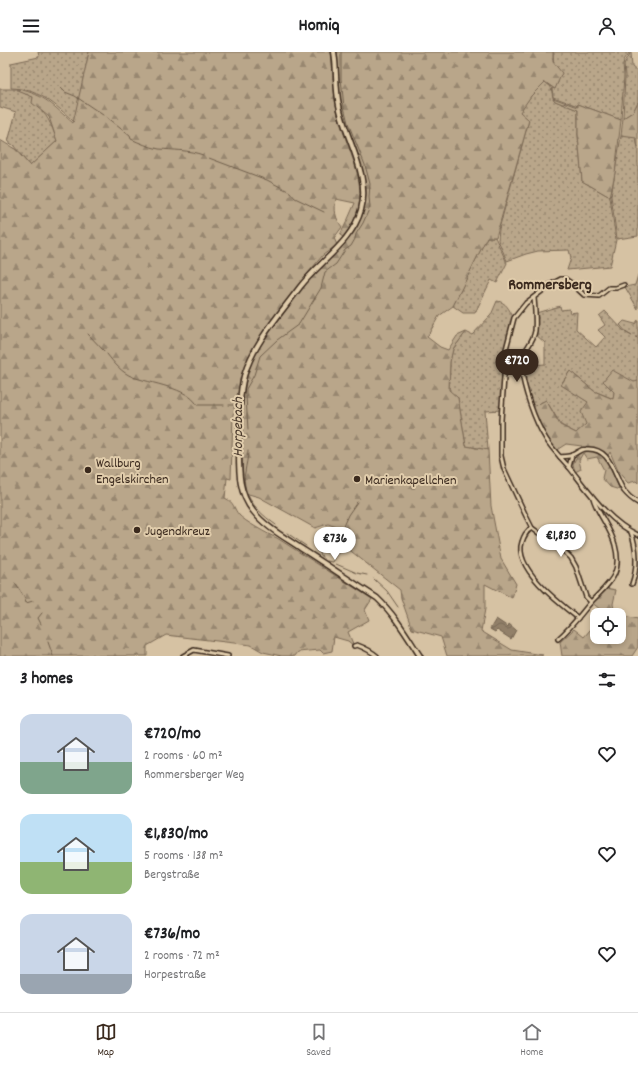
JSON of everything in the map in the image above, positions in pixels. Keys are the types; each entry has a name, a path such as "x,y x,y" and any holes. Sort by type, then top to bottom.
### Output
{"street":[{"path":"334,52 338,104 361,177 363,194 362,204 356,224 347,237 301,286 259,343 250,361 244,376 240,400 240,485 248,505 259,518 377,598 392,613 420,656"},
{"path":"591,602 586,597 572,558 532,528 504,469 501,456 501,442 506,350 514,318 526,303 550,285 561,279 565,279 584,295 599,296 609,288 616,288 624,285"},
{"path":"534,298 535,332 522,356 520,366 534,414 546,440 593,497 614,519 631,532 638,535"},
{"path":"560,457 572,455 580,449 596,449 603,452 624,491 638,503"},
{"path":"569,467 572,455"},
{"path":"558,639 613,580 618,566 615,544 596,508 593,497"},
{"path":"532,528 525,534 520,546 524,561 535,579 548,594 578,618"},
{"path":"631,532 637,559 635,577 632,584"},
{"path":"354,646 357,645 372,651 377,656"},
{"path":"183,656 194,650 228,656"}],"green space":[{"path":"38,52 89,52 74,122 60,109 38,94 11,88 11,63 39,57"},
{"path":"89,52 331,52 337,110 357,174 360,190 359,205 354,221 343,237 340,235 355,203 336,199 336,214 342,227 334,238 337,245 323,255 303,279 255,345 242,375 239,388 238,405 233,414 231,479 227,478 225,498 231,502 239,515 246,521 277,538 372,599 365,610 369,620 348,632 354,646 348,641 334,637 332,651 323,653 320,650 298,652 295,656 282,656 263,652 251,645 166,635 147,646 147,656 0,656 0,140 15,149 30,166 57,141 49,117 32,103 33,97 18,91 18,89 36,94 54,106 73,123"},
{"path":"337,52 553,52 553,62 562,73 555,89 545,82 531,96 520,112 529,120 496,237 487,237 453,306 439,316 427,337 440,347 448,350 457,336 466,332 453,349 450,362 449,390 458,398 466,446 488,450 491,506 501,559 516,584 512,598 485,584 485,609 481,631 512,650 543,655 447,656 441,637 412,629 401,598 400,590 347,548 345,530 328,524 315,528 259,497 245,493 242,459 244,390 252,361 257,351 300,290 356,228 364,209 366,197 363,172 341,104"},
{"path":"553,52 630,52 624,60 623,65 624,76 621,120 578,104 578,106 553,97 552,88 555,89"},
{"path":"631,52 632,67 638,72 638,102 633,112 623,118 625,76 624,64"},
{"path":"545,82 551,87 555,101 578,110 578,135 582,181 610,197 616,240 610,266 567,270 571,258 569,250 538,251 507,261 498,240 499,229 529,120 519,112 531,96"},
{"path":"0,89 18,89 19,91 33,97 33,103 46,115 53,129 57,141 30,166 13,145 8,142 16,112 0,107"},
{"path":"553,98 578,107 578,104 621,120 615,173 610,197 582,181 578,135 578,110 555,101"},
{"path":"638,102 638,148 636,138 621,136 623,118 633,112"},
{"path":"621,136 636,137 638,148 638,236 617,239 611,196"},
{"path":"487,237 495,237 507,263 497,283 491,280 475,313 463,313 453,306"},
{"path":"638,275 638,309 625,287 635,285"},
{"path":"497,301 505,304 513,317 506,349 502,410 485,411 488,450 466,446 458,398 449,391 450,362 453,349 466,332 472,335 491,315"},
{"path":"560,306 561,310 569,309 570,313 577,312 576,329 596,347 605,337 598,330 605,325 599,316 605,311 626,333 632,336 620,325 624,321 635,324 638,320 638,337 635,337 638,338 638,381 614,392 614,399 594,391 570,371 561,384 588,402 587,424 576,433 561,425 546,400 533,407 521,366 545,364 545,343 535,334 536,313"},
{"path":"612,370 634,382 638,381 638,483 636,481 628,483 619,473 610,452 606,459 620,490 610,487 602,478 604,470 597,457 587,459 583,453 579,460 581,469 575,472 573,464 582,446 566,444 555,451 546,439 533,407 546,400 560,425 576,433 586,424 581,412 588,402 561,385 570,371 594,391 613,399 614,392 603,381"},
{"path":"606,588 616,590 613,604 614,608 599,608 591,602"},
{"path":"626,616 638,619 638,647 632,656 562,656 560,642 574,629 584,637 590,630 590,644 626,644"}],"water":[{"path":"496,619 508,627 509,624 516,630 511,639 497,630 495,632 490,629"}],"waterway":[{"name":"Horpebach","path":"248,430 246,389 254,375 260,356 277,340 299,324 321,288 325,272 336,264 345,250 351,246 370,207 370,184 365,165 348,123 344,107 341,79 341,52"},
{"path":"60,87 65,92 75,96 103,115"},
{"path":"106,117 130,136 131,139 145,145 159,149 187,151 203,155"},
{"path":"209,158 267,180 290,192 295,198 324,212"},
{"path":"88,334 104,351"},
{"path":"107,354 125,373 133,377 177,390 193,399 197,405 224,405"},
{"path":"229,405 234,405 237,409"},
{"name":"Horpebach","path":"248,451 244,481 248,496 257,509 276,525"},
{"path":"327,561 333,562 339,552 344,524 357,502"},
{"name":"Horpebach","path":"287,533 306,546"},
{"name":"Horpebach","path":"316,549 322,557"},
{"name":"Horpebach","path":"336,564 357,573 367,575"},
{"path":"0,567 5,572"},
{"name":"Horpebach","path":"374,579 387,591 398,607"},
{"path":"15,583 26,603 33,601"},
{"path":"41,624 38,618 42,613"},
{"path":"48,642 53,656"}],"place":[{"name":"Wallburg Engelskirchen","path":"88,470"},
{"name":"Marienkapellchen","path":"357,479"},
{"name":"Jugendkreuz","path":"137,530"}],"district":[{"name":"Rommersberg","path":"550,283"}]}
